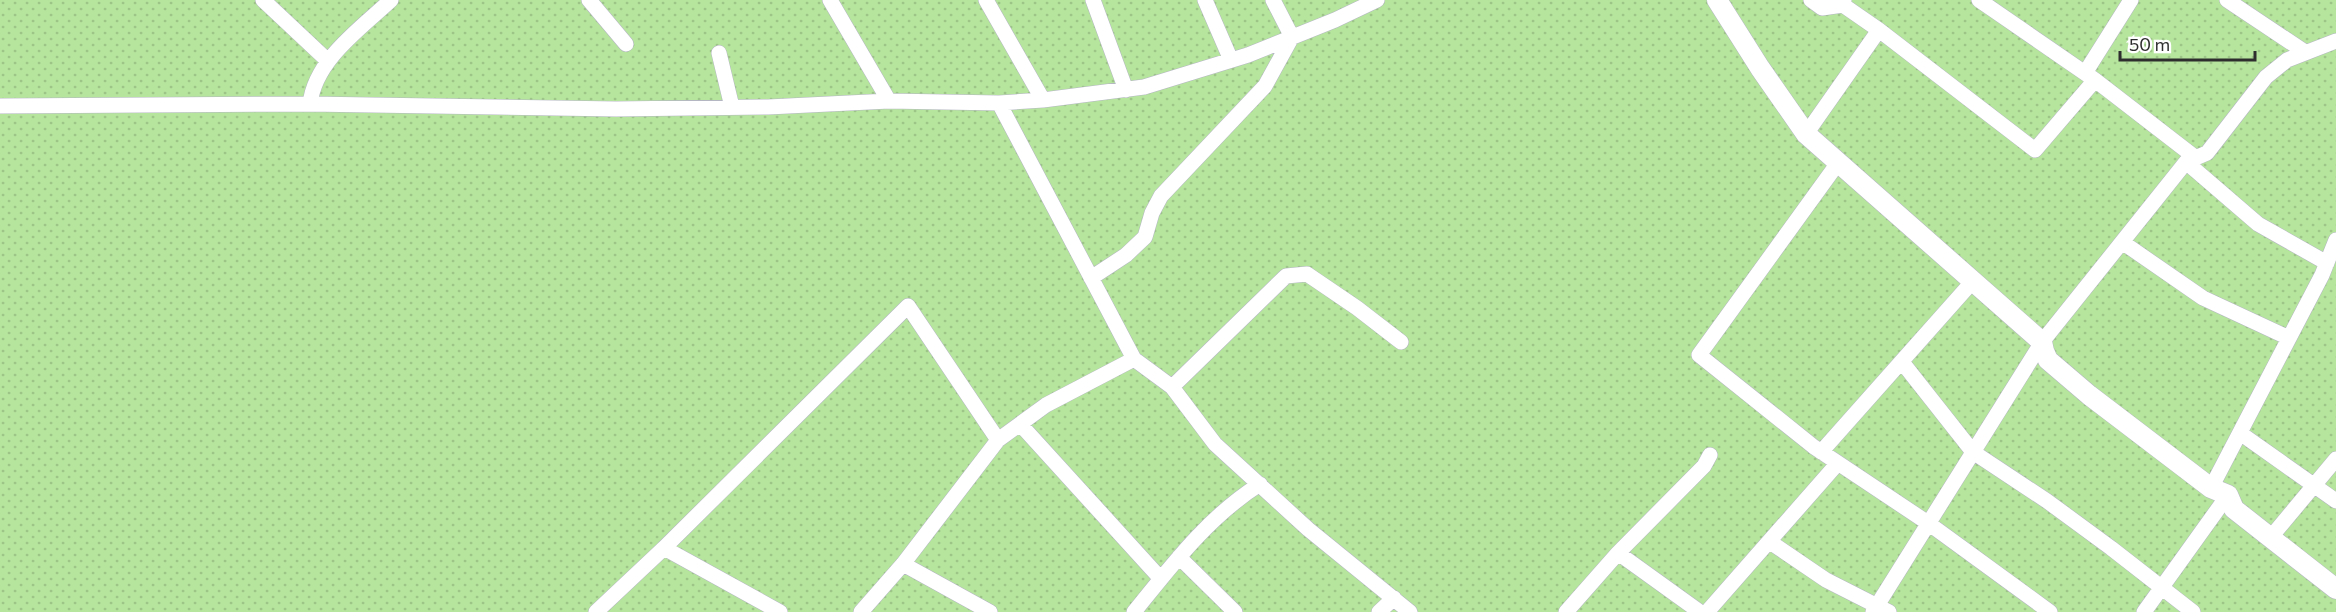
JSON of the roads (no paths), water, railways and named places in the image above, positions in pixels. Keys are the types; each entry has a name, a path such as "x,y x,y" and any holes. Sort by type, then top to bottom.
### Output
{"street":[{"path":"263,0 328,61"},
{"path":"310,104 312,87 328,61 391,0"},
{"path":"589,0 626,44"},
{"path":"830,0 889,101"},
{"path":"986,0 1043,100"},
{"path":"1093,0 1126,90"},
{"path":"1205,0 1231,60"},
{"path":"1273,0 1292,37"},
{"path":"0,106 310,104 616,109 889,101 999,103 1043,100 1144,87 1231,60 1292,37 1377,0"},
{"path":"1717,0 1760,68 1806,134 2042,342 2048,360 2089,395 2219,492 2234,509 2336,589"},
{"path":"1811,0 1822,8 1844,2 2035,150 2090,76 2131,0"},
{"path":"1979,0 2090,76 2191,160 2258,224 2327,263"},
{"path":"2227,0 2305,52"},
{"path":"1806,134 1879,30"},
{"path":"1091,278 1126,255 1145,237 1152,213 1161,196 1265,87 1292,37"},
{"path":"1770,542 1826,580 1880,610 1928,523 2042,342 2122,242 2191,160 2207,153 2266,77 2287,60 2336,40"},
{"path":"719,53 732,107"},
{"path":"999,103 1134,359 1172,387 1215,444 1308,529 1410,612"},
{"path":"1838,163 1699,355 1821,452 1928,523 2050,612"},
{"path":"2144,612 2219,492 2240,434 2327,263 2336,240"},
{"path":"2122,242 2203,298 2289,338"},
{"path":"1172,387 1286,276 1307,274 1401,342"},
{"path":"1821,452 1972,281"},
{"path":"596,612 664,548 908,306 998,440"},
{"path":"861,612 903,564 998,440 1046,405 1134,359"},
{"path":"1902,362 1973,452 2047,501 2193,612"},
{"path":"1020,424 1161,579"},
{"path":"2240,434 2336,501"},
{"path":"1566,612 1618,553 1704,466 1710,455"},
{"path":"2271,537 2336,459"},
{"path":"1707,612 1838,463"},
{"path":"1134,612 1179,557 1237,498 1260,484"},
{"path":"664,548 780,612"},
{"path":"1618,553 1700,612"},
{"path":"1179,557 1235,612"},
{"path":"903,564 990,612"},
{"path":"1379,612 1394,598"}]}
